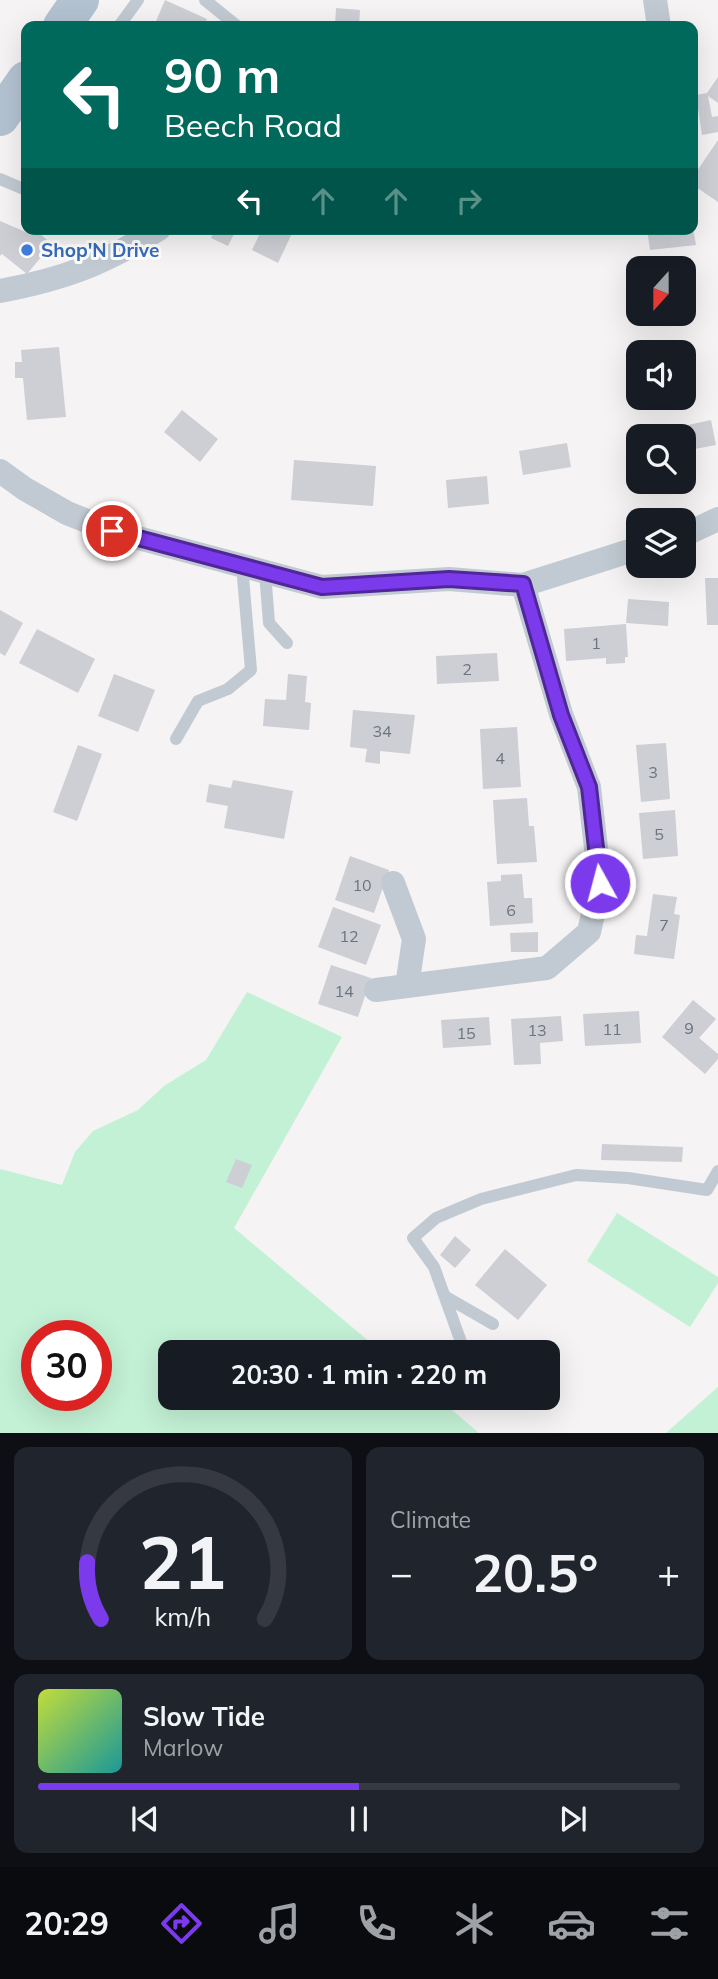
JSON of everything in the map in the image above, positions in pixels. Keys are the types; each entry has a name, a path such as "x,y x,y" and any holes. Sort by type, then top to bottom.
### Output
{"main road":[{"path":"65,21 80,0"},
{"path":"0,117 21,87"}],"street":[{"path":"655,0 658,21"},
{"path":"0,291 53,281 117,256 150,235"},
{"path":"0,471 67,513 112,531 322,587 449,579 523,584 626,552"},
{"path":"696,529 718,519"},
{"path":"376,990 547,968 589,932 600,883 589,787 561,715 523,584"},
{"path":"393,883 415,939 407,986"}],"lane":[{"path":"123,21 138,0"},
{"path":"205,0 231,21"},
{"path":"0,179 21,188"},
{"path":"253,569 269,623 287,643"},
{"path":"176,738 198,701 229,689 251,670 253,569"},
{"path":"461,1340 434,1267 413,1238 436,1218 481,1199 576,1174 628,1178 707,1190 718,1171"},
{"path":"446,1297 493,1324"}],"green space":[{"path":"247,992 342,1037 234,1228 368,1340 158,1340 158,1410 452,1410 479,1433 0,1433 0,1169 62,1185 75,1152 93,1131 138,1110 164,1086 206,1060"},
{"path":"617,1213 718,1277 718,1283 690,1327 587,1261"},
{"path":"718,1387 718,1433 666,1433"}],"building":[{"path":"165,0 207,19 206,21 156,21"},
{"path":"336,8 360,10 359,21 335,21"},
{"path":"718,77 718,103 708,96 712,117 718,116 718,132 702,135 698,95 707,93"},
{"path":"718,140 718,202 698,188 698,170"},
{"path":"0,221 21,230 21,235 41,235 52,244 27,274 2,254 0,256"},
{"path":"212,235 234,235 228,246 211,238"},
{"path":"259,235 291,235 278,263 252,250"},
{"path":"648,235 694,235 696,245 650,250"},
{"path":"59,347 66,417 27,420 23,378 15,378 15,362 22,362 21,350"},
{"path":"182,410 218,439 200,462 164,432"},
{"path":"711,420 716,445 696,449 696,424 693,424"},
{"path":"567,443 571,467 523,475 519,451"},
{"path":"294,460 376,466 373,506 291,500"},
{"path":"487,476 489,504 448,508 446,480"},
{"path":"705,578 718,578 718,625 707,625"},
{"path":"628,599 669,602 668,626 626,623"},
{"path":"0,610 23,623 5,656 0,653"},
{"path":"626,624 628,657 625,657 625,663 606,664 606,658 566,661 564,629"},
{"path":"37,629 95,659 78,693 19,663"},
{"path":"497,653 499,681 437,684 436,656"},
{"path":"114,674 155,690 138,732 98,716"},
{"path":"288,674 307,676 305,702 311,703 309,730 263,726 265,699 286,700"},
{"path":"353,710 415,715 410,754 380,751 380,764 365,762 367,749 350,747"},
{"path":"517,727 521,787 483,789 480,729"},
{"path":"666,743 670,799 641,802 636,745"},
{"path":"78,745 102,754 77,821 53,812"},
{"path":"233,780 293,791 284,839 224,828 228,806 206,802 209,784 231,788"},
{"path":"527,798 529,826 534,826 537,862 497,864 493,800"},
{"path":"675,810 678,856 643,859 639,813"},
{"path":"350,856 389,870 374,913 335,900"},
{"path":"522,874 524,898 532,898 533,923 490,926 487,882 501,881 501,875"},
{"path":"653,894 677,897 674,914 680,915 674,959 634,954 636,935 647,936"},
{"path":"333,907 381,925 366,965 318,947"},
{"path":"538,932 538,952 511,952 510,933"},
{"path":"331,965 371,978 358,1017 318,1004"},
{"path":"693,1000 716,1019 699,1038 718,1054 718,1059 705,1074 662,1037"},
{"path":"639,1011 641,1043 585,1046 583,1014"},
{"path":"561,1016 563,1041 540,1043 541,1064 514,1065 511,1019"},
{"path":"489,1017 491,1045 443,1048 441,1020"},
{"path":"602,1144 683,1147 682,1162 601,1160"},
{"path":"236,1159 252,1165 242,1188 226,1182"},
{"path":"455,1236 471,1250 455,1268 440,1255"},
{"path":"505,1249 547,1285 518,1320 475,1285"}],"place":[{"name":"Shop'N Drive","path":"27,250"}],"route":[{"path":"112,531 322,587 449,579 523,584 561,715 589,787 600,883"}]}
